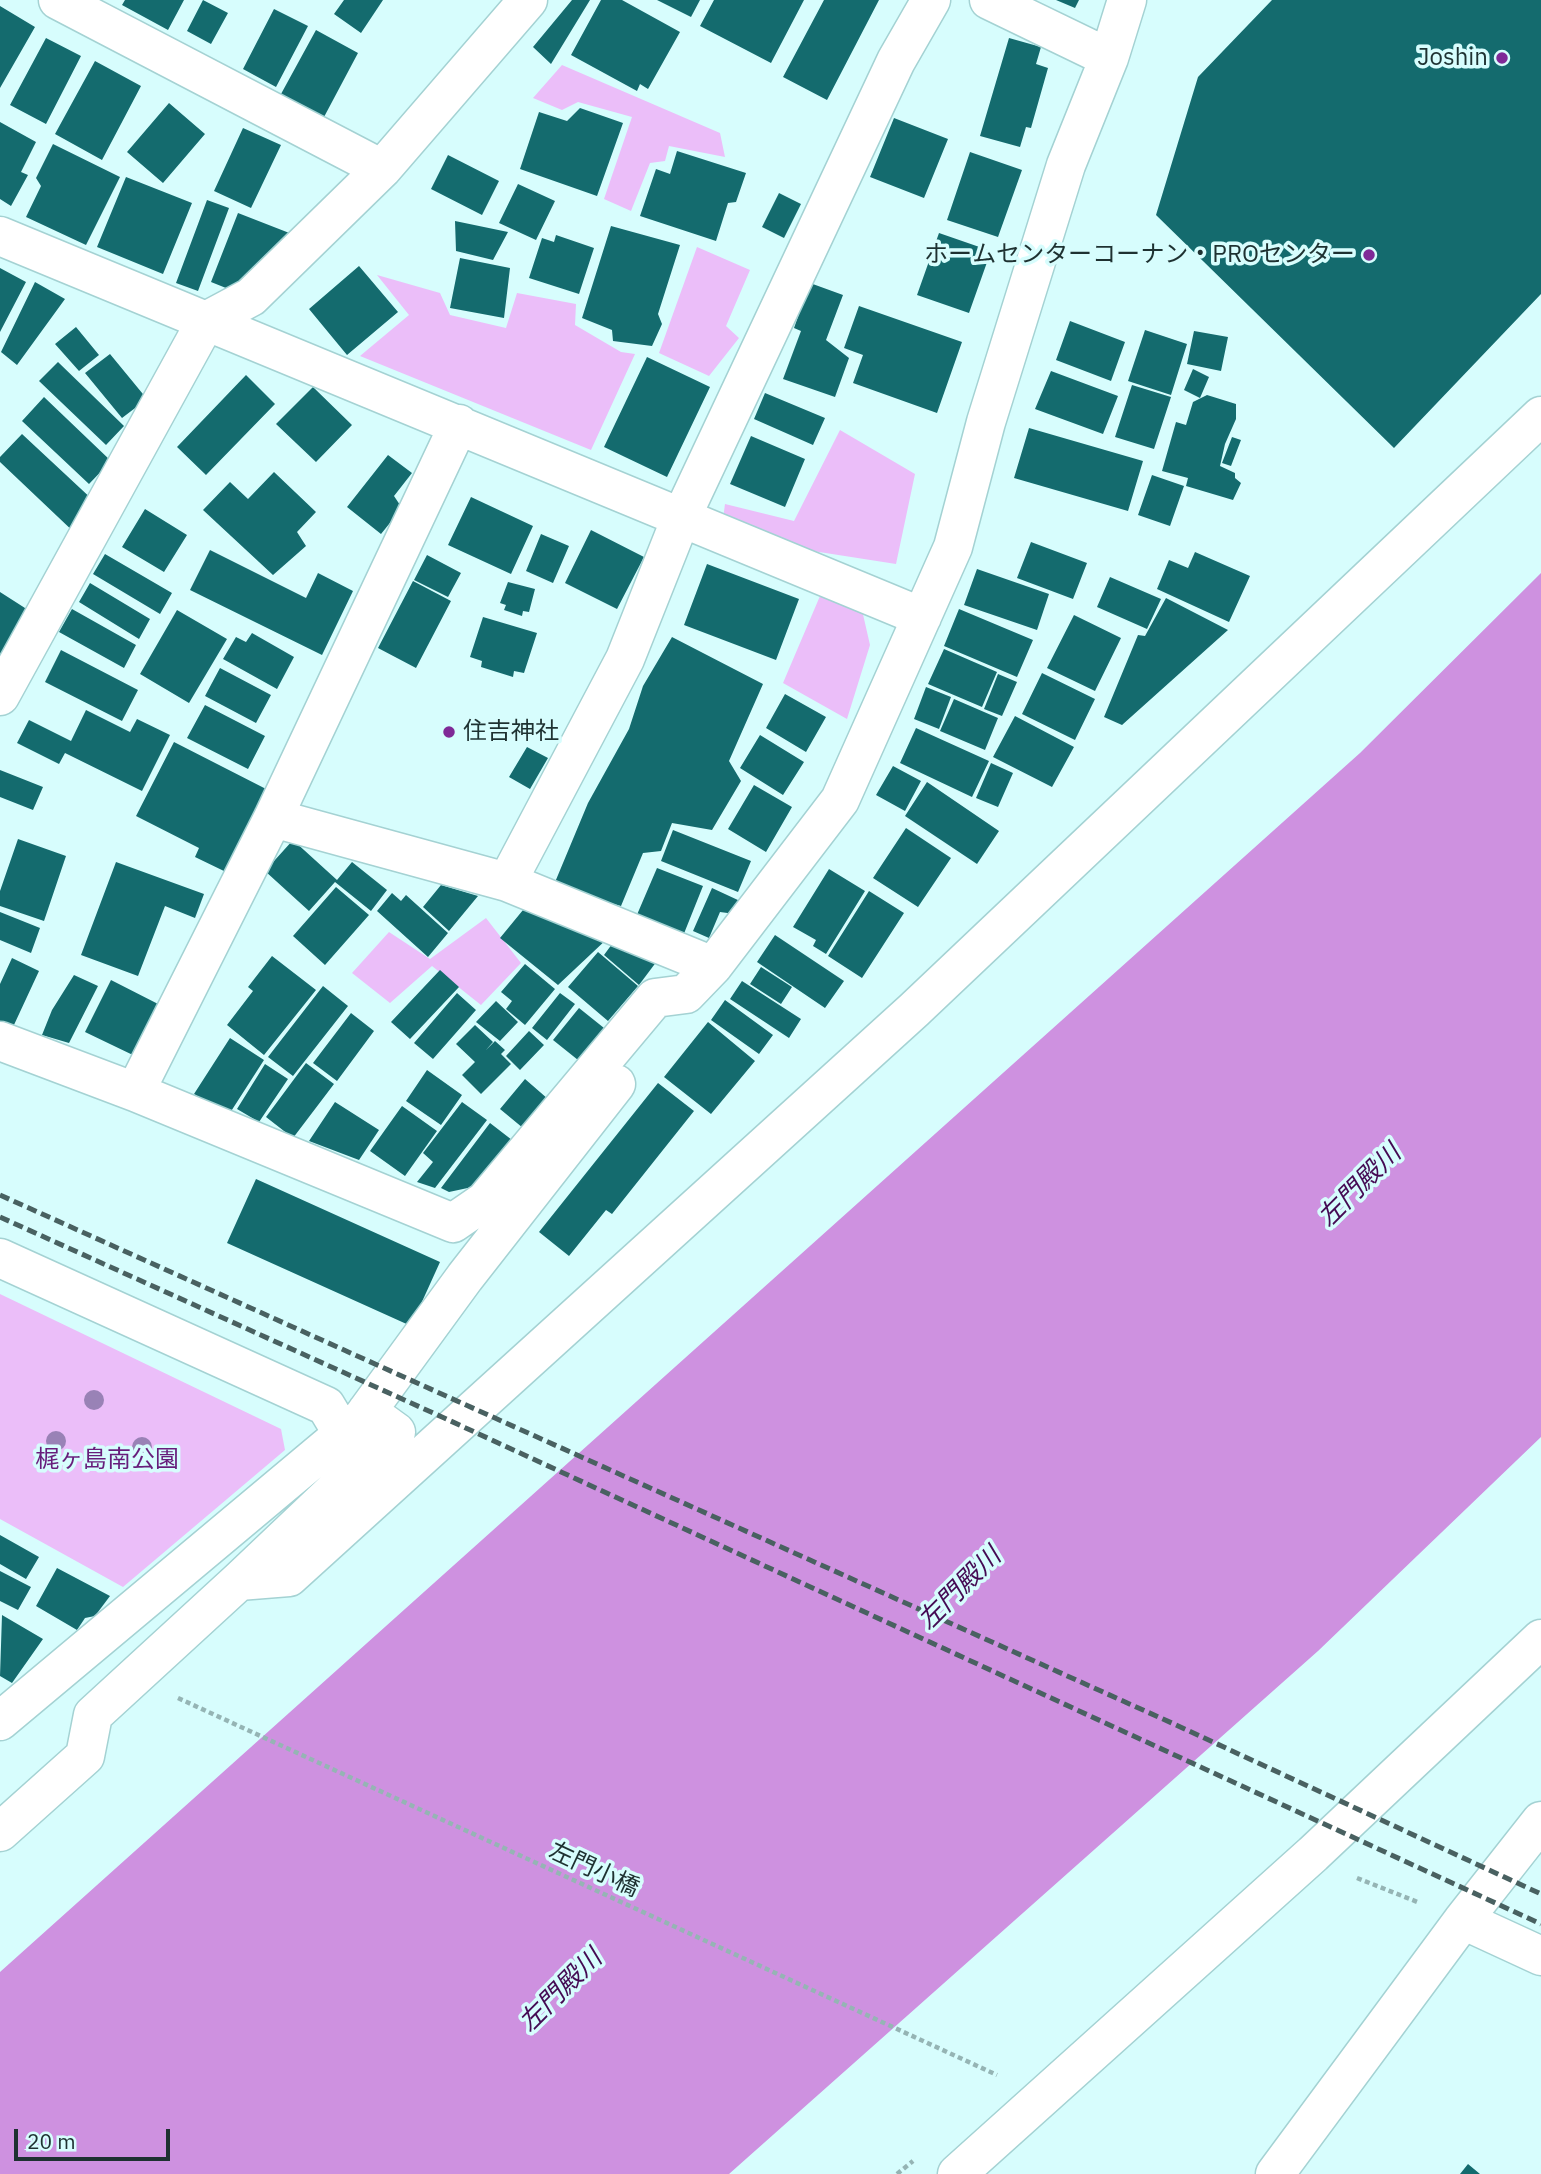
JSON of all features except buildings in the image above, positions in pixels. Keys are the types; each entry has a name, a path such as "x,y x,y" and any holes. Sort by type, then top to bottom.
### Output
{"street":[{"path":"58,0 382,169"},
{"path":"0,696 206,321 251,298 382,169 528,0"},
{"path":"507,881 625,659 681,518 896,61 931,0"},
{"path":"989,0 1109,58"},
{"path":"0,1721 356,1424 465,1277 686,994 713,966 840,800 953,547 986,422 1066,165 1109,58 1127,0"},
{"path":"0,236 922,617"},
{"path":"239,1581 289,1577 914,1010 1541,416"},
{"path":"135,1092 273,818 459,424"},
{"path":"273,818 507,881 713,966"},
{"path":"0,1041 135,1092 453,1223 485,1201 655,998 686,994"},
{"path":"0,1258 327,1406 356,1424 396,1432 93,1715 85,1756 0,1832"},
{"path":"957,2174 1313,1854 1541,1639"},
{"path":"1276,2174 1463,1920 1541,1821"},
{"path":"1463,1920 1541,1956"}],"path":[{"name":"左門小橋","path":"177,1697 1008,2080"},
{"path":"1354,1877 1463,1920"}],"green space":[{"path":"562,65 720,133 725,157 669,146 665,161 650,163 631,211 604,199 632,117 578,102 562,110 533,98"},
{"path":"697,247 750,270 726,326 739,338 709,376 659,353"},
{"path":"377,275 440,293 450,315 506,328 517,293 576,304 575,325 621,352 635,354 591,450 360,356 409,315"},
{"path":"840,430 915,474 896,564 800,549 723,519 725,504 794,521"},
{"path":"820,596 862,610 870,645 847,719 783,683"},
{"path":"486,918 521,963 481,1005 432,966 390,1003 352,973 389,932 430,959"},
{"name":"梶ヶ島南公園","path":"0,1294 281,1429 285,1450 123,1587 0,1519"}],"water":[{"name":"左門殿川","path":"1541,573 1541,1437 1318,1651 729,2174 0,2174 0,1972 1360,753"}],"railway":[{"path":"0,1195 1174,1724 1541,1894"},
{"path":"0,1217 442,1417 1541,1924"}],"place":[{"name":"Joshin","path":"1502,58"},
{"name":"ホームセンターコーナン・PROセンター","path":"1369,255"},
{"name":"住吉神社","path":"449,732"}]}
